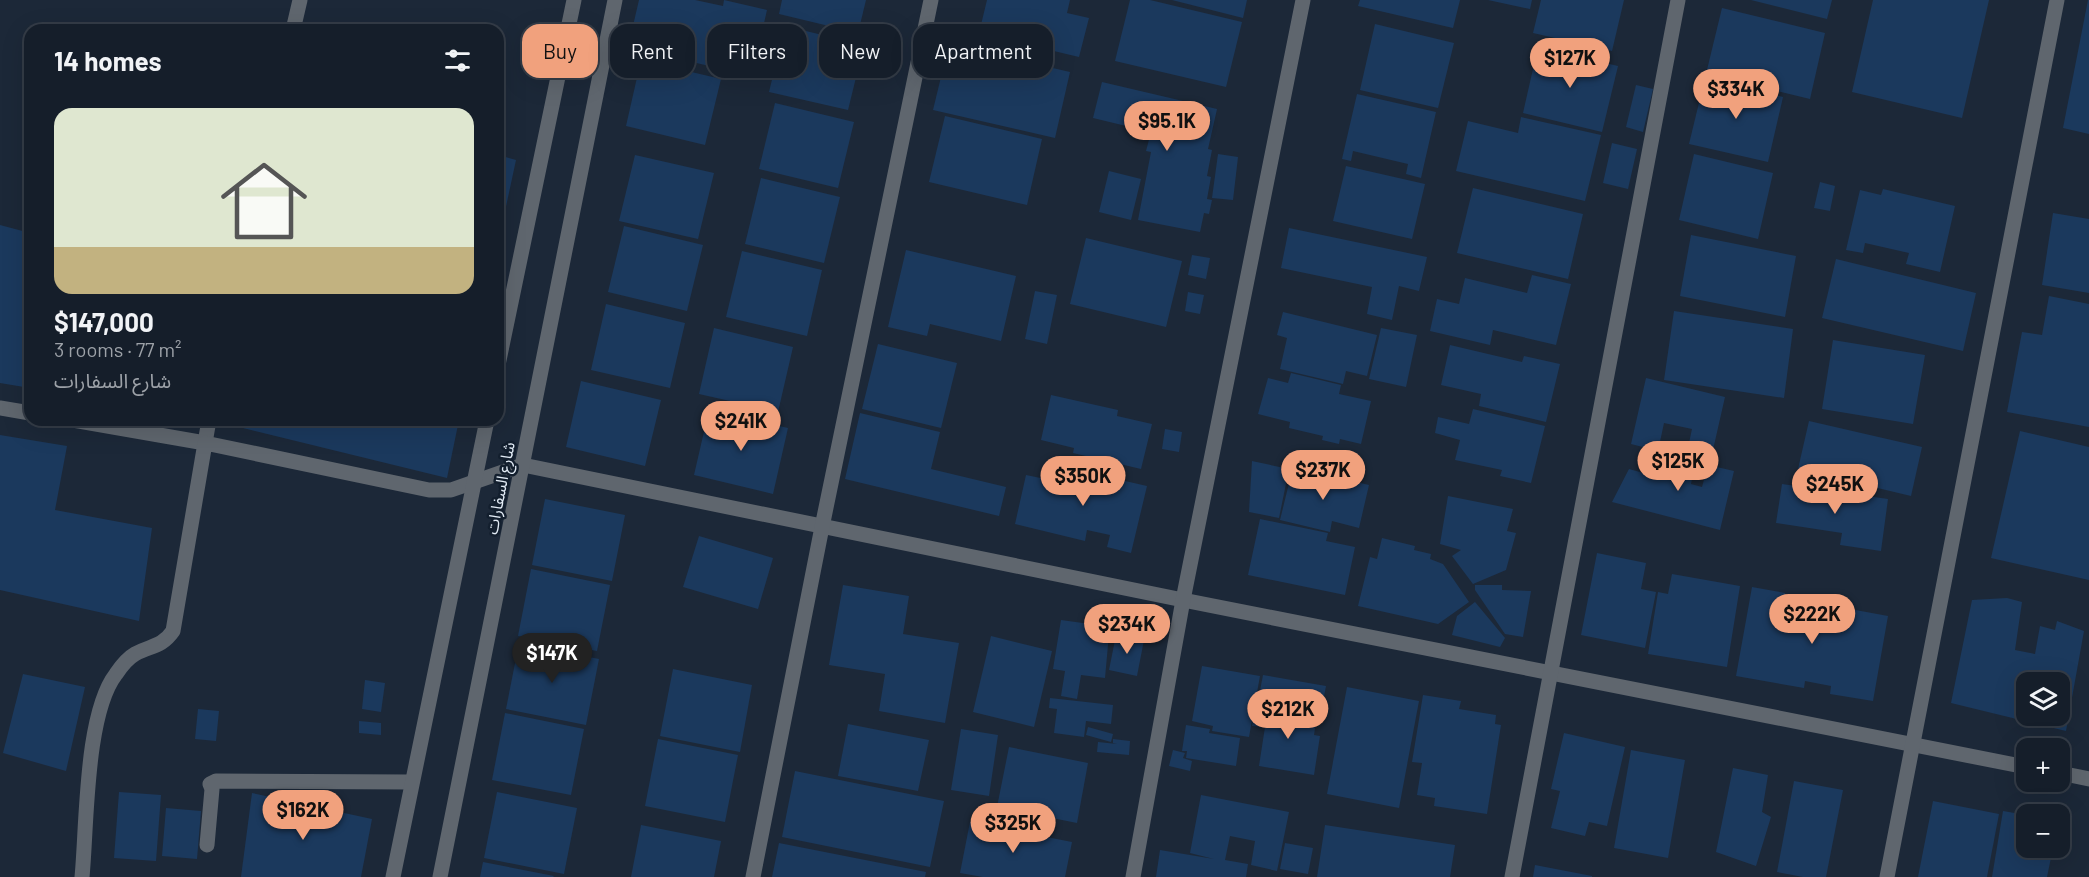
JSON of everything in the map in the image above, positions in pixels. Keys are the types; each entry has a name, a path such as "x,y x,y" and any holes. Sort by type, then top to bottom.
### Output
{"street":[{"path":"294,24 300,0"},
{"path":"504,336 574,0"},
{"name":"شارع السفارات","path":"440,877 615,0"},
{"path":"753,877 822,527 931,0"},
{"path":"1133,877 1183,600 1303,0"},
{"path":"1512,877 1678,0"},
{"path":"1887,877 1915,744 2057,0"},
{"path":"0,408 24,412"},
{"path":"107,426 205,443 429,490 451,490 524,465 1183,600 2016,765"},
{"path":"82,877 93,744 103,701 114,675 134,655 166,642 172,631 208,426"},
{"name":"شارع السفارات","path":"393,877 486,426"},
{"path":"2070,775 2089,779"},
{"path":"207,845 212,789 210,784 216,781 411,782"}],"building":[{"path":"639,0 695,0 723,6 724,0 767,10 764,24 707,24 707,65 695,63 695,24 633,24"},
{"path":"782,0 866,0 860,24 821,24 779,14"},
{"path":"987,0 1070,0 1067,13 1089,18 1079,57 1053,51 1053,24 981,24"},
{"path":"1130,0 1150,0 1242,22 1226,87 1115,61"},
{"path":"1172,0 1247,0 1243,18"},
{"path":"1360,0 1460,0 1453,28 1358,6"},
{"path":"1488,0 1532,0 1530,9"},
{"path":"1541,0 1624,0 1612,51 1533,33"},
{"path":"1751,0 1832,0 1827,19"},
{"path":"1873,0 1989,0 1962,118 1852,92"},
{"path":"2089,0 2089,134 2063,128"},
{"path":"1722,8 1825,33 1810,99 1706,74"},
{"path":"1375,24 1454,43 1438,108 1360,90"},
{"path":"807,31 819,34 819,78 856,78 848,110 769,92 772,78 807,78"},
{"path":"1538,47 1618,66 1602,132 1523,113"},
{"path":"1053,68 1070,72 1055,138 933,110 941,78 1053,78"},
{"path":"695,73 707,76 707,78 721,79 705,145 626,126 637,78 695,78"},
{"path":"1705,78 1783,97 1768,162 1689,144"},
{"path":"1102,82 1217,109 1208,149 1212,150 1207,176 1211,177 1207,199 1212,200 1209,214 1204,213 1200,232 1138,220 1151,152 1146,151 1151,132 1093,118"},
{"path":"1636,85 1653,89 1643,132 1626,127"},
{"path":"1357,94 1436,112 1421,178 1406,174 1408,164 1353,151 1351,161 1342,159"},
{"path":"775,103 854,122 838,188 759,169"},
{"path":"945,116 1042,139 1027,205 929,182"},
{"path":"1521,117 1601,135 1585,201 1456,171 1468,121 1518,133"},
{"path":"1612,143 1637,149 1628,189 1603,183"},
{"path":"1218,154 1238,157 1233,200 1212,198"},
{"path":"1694,154 1773,173 1758,239 1679,220"},
{"path":"635,155 714,173 698,239 619,221"},
{"path":"504,157 516,160 504,216"},
{"path":"1346,166 1425,184 1412,239 1333,221"},
{"path":"1109,171 1141,179 1131,220 1099,212"},
{"path":"761,178 840,197 824,263 745,244"},
{"path":"1820,182 1835,186 1830,211 1814,208"},
{"path":"1473,188 1583,214 1568,279 1457,253"},
{"path":"1883,189 1955,206 1940,272 1906,264 1909,253 1865,243 1863,253 1846,250 1860,190 1881,195"},
{"path":"2053,213 2089,219 2089,293 2042,285"},
{"path":"0,225 24,231 24,387 0,383"},
{"path":"624,226 703,245 687,311 608,292"},
{"path":"1289,228 1427,257 1419,291 1399,286 1392,320 1367,314 1372,287 1281,268"},
{"path":"1691,235 1796,256 1785,317 1680,296"},
{"path":"1086,238 1182,261 1166,327 1070,304"},
{"path":"906,250 1016,276 1001,341 930,324 927,336 888,327"},
{"path":"742,251 822,270 807,336 726,317"},
{"path":"1192,255 1210,258 1206,279 1188,275"},
{"path":"1836,259 1976,293 1963,351 1822,318"},
{"path":"1532,275 1571,284 1556,345 1493,330 1490,345 1430,331 1437,299 1459,304 1465,278 1527,293"},
{"path":"1035,291 1057,295 1047,344 1025,339"},
{"path":"1188,292 1204,295 1200,314 1185,311"},
{"path":"2049,296 2089,304 2089,427 2007,412 2022,332 2042,335"},
{"path":"606,304 685,323 670,388 591,370"},
{"path":"1674,311 1793,329 1784,398 1664,380"},
{"path":"1283,312 1377,335 1367,376 1346,371 1343,384 1280,369 1287,338 1277,335"},
{"path":"714,328 793,347 778,412 699,394"},
{"path":"1381,328 1417,335 1406,387 1369,379"},
{"path":"1833,340 1925,355 1913,424 1822,409"},
{"path":"878,344 957,363 941,428 862,409"},
{"path":"1450,345 1522,362 1524,356 1560,364 1546,422 1479,406 1481,394 1441,385"},
{"path":"1291,373 1341,385 1339,394 1371,401 1361,444 1340,439 1339,444 1322,440 1323,436 1289,428 1290,422 1258,414 1268,378 1288,383"},
{"path":"1646,378 1725,397 1710,463 1686,457 1692,429 1664,423 1658,451 1631,444"},
{"path":"581,381 661,400 645,466 566,447"},
{"path":"1051,395 1118,410 1117,416 1152,424 1141,469 1073,453 1074,448 1041,440"},
{"path":"1473,409 1545,426 1531,483 1500,476 1502,470 1455,460 1460,440 1435,433 1438,417 1469,424"},
{"path":"709,410 788,428 773,494 694,475"},
{"path":"860,413 940,432 931,469 1006,487 999,516 845,479"},
{"path":"1809,421 1922,447 1911,496 1798,469"},
{"path":"243,426 458,426 447,478 243,428"},
{"path":"1165,429 1182,432 1179,452 1162,449"},
{"path":"2020,431 2089,447 2089,580 1991,558"},
{"path":"0,435 67,446 55,510 152,528 139,621 0,590"},
{"path":"1651,453 1695,464 1691,484 1702,487 1708,465 1734,471 1720,530 1612,502 1629,469 1647,474"},
{"path":"1252,461 1289,469 1279,518 1249,512"},
{"path":"1064,467 1147,486 1131,553 1107,547 1110,535 1087,530 1085,541 1015,524 1026,475 1060,482"},
{"path":"1293,467 1369,485 1359,528 1332,521 1330,532 1280,520"},
{"path":"1782,484 1888,499 1881,551 1840,545 1842,533 1776,523"},
{"path":"1448,496 1513,509 1507,531 1516,533 1506,570 1473,584 1452,556 1461,550 1440,544"},
{"path":"545,499 625,515 612,581 532,565"},
{"path":"1260,519 1328,533 1326,541 1355,547 1345,595 1248,575"},
{"path":"699,536 773,558 758,609 683,587"},
{"path":"1382,538 1415,546 1414,550 1431,554 1430,559 1443,564 1469,602 1438,624 1358,606 1370,557 1377,559"},
{"path":"1597,553 1646,563 1641,589 1656,592 1645,648 1581,635"},
{"path":"531,569 610,585 597,651 518,636"},
{"path":"1672,574 1740,586 1727,667 1648,654 1658,592 1668,594"},
{"path":"843,585 909,596 903,634 959,643 945,723 879,711 885,674 829,665"},
{"path":"1475,585 1502,585 1502,590 1531,591 1523,637 1505,634 1475,590"},
{"path":"1752,587 1785,593 1785,597 1888,616 1873,701 1830,694 1831,686 1805,681 1804,688 1736,676"},
{"path":"2007,598 2022,602 2015,650 2035,654 2040,626 2055,630 2057,621 2084,631 2070,709 2070,672 2016,672 2016,719 1951,703 1972,600"},
{"path":"1475,602 1505,638 1500,647 1452,635 1457,616"},
{"path":"1115,607 1149,613 1145,637 1110,631"},
{"path":"1061,620 1090,624 1089,631 1109,634 1105,678 1081,675 1077,699 1061,696 1065,671 1053,669"},
{"path":"1116,635 1144,640 1137,676 1109,670"},
{"path":"991,636 1052,651 1034,727 973,712"},
{"path":"519,643 599,659 586,725 506,709"},
{"path":"1202,666 1260,676 1249,737 1212,731 1213,726 1192,721"},
{"path":"673,669 752,685 740,752 660,736"},
{"path":"23,674 85,687 66,771 3,753"},
{"path":"1263,675 1326,686 1321,712 1258,701"},
{"path":"365,680 385,683 381,712 362,709"},
{"path":"1347,687 1419,701 1399,808 1327,794"},
{"path":"1423,695 1461,701 1459,709 1496,715 1495,724 1501,725 1487,814 1434,806 1435,798 1417,795 1422,763 1412,762"},
{"path":"1050,698 1113,705 1111,724 1086,721 1084,737 1054,733 1057,709 1049,708"},
{"path":"1255,706 1317,715 1314,735 1320,736 1314,775 1259,766 1265,727 1252,726"},
{"path":"198,709 219,711 216,741 195,739"},
{"path":"505,713 584,729 571,795 492,780"},
{"path":"359,721 381,723 381,735 359,733"},
{"path":"848,724 929,740 918,791 838,776"},
{"path":"1186,725 1210,729 1209,733 1240,738 1236,766 1186,758 1187,751 1182,751"},
{"path":"2045,726 2067,726 2066,731"},
{"path":"1088,727 1113,734 1111,742 1086,735"},
{"path":"961,729 998,735 989,796 951,790"},
{"path":"1564,733 1625,747 1607,826 1589,822 1585,836 1551,828 1560,791 1551,789"},
{"path":"658,739 738,755 725,822 645,806"},
{"path":"1113,739 1130,741 1129,755 1097,752 1098,742 1117,744 1113,743"},
{"path":"1009,747 1088,763 1077,823 997,807"},
{"path":"1173,750 1185,753 1183,758 1192,761 1190,771 1169,766"},
{"path":"1631,750 1685,760 1668,858 1614,848"},
{"path":"1733,768 1768,775 1762,812 1771,817 1756,866 1716,852"},
{"path":"795,771 944,801 930,867 782,837"},
{"path":"1794,781 1843,790 1826,877 1803,877 1777,872"},
{"path":"119,792 161,795 156,861 114,858"},
{"path":"497,792 577,808 564,874 484,858"},
{"path":"252,793 372,819 361,877 241,877"},
{"path":"1201,795 1289,812 1277,871 1251,865 1255,841 1230,836 1225,860 1248,864 1246,877 1156,877 1160,850 1214,859 1190,853"},
{"path":"1933,801 1999,814 1987,877 1918,877"},
{"path":"166,808 201,811 197,859 162,856"},
{"path":"2003,811 2016,813 2016,858 2051,858 2047,877 1992,877"},
{"path":"970,822 1072,842 1065,877 983,877 960,873"},
{"path":"641,825 721,841 714,877 631,877"},
{"path":"1325,825 1455,845 1450,877 1317,877"},
{"path":"779,843 926,872 925,877 772,877"},
{"path":"1285,843 1313,848 1308,874 1280,869"},
{"path":"483,862 554,876 480,877"},
{"path":"1535,865 1592,876 1592,877 1533,877"}]}
